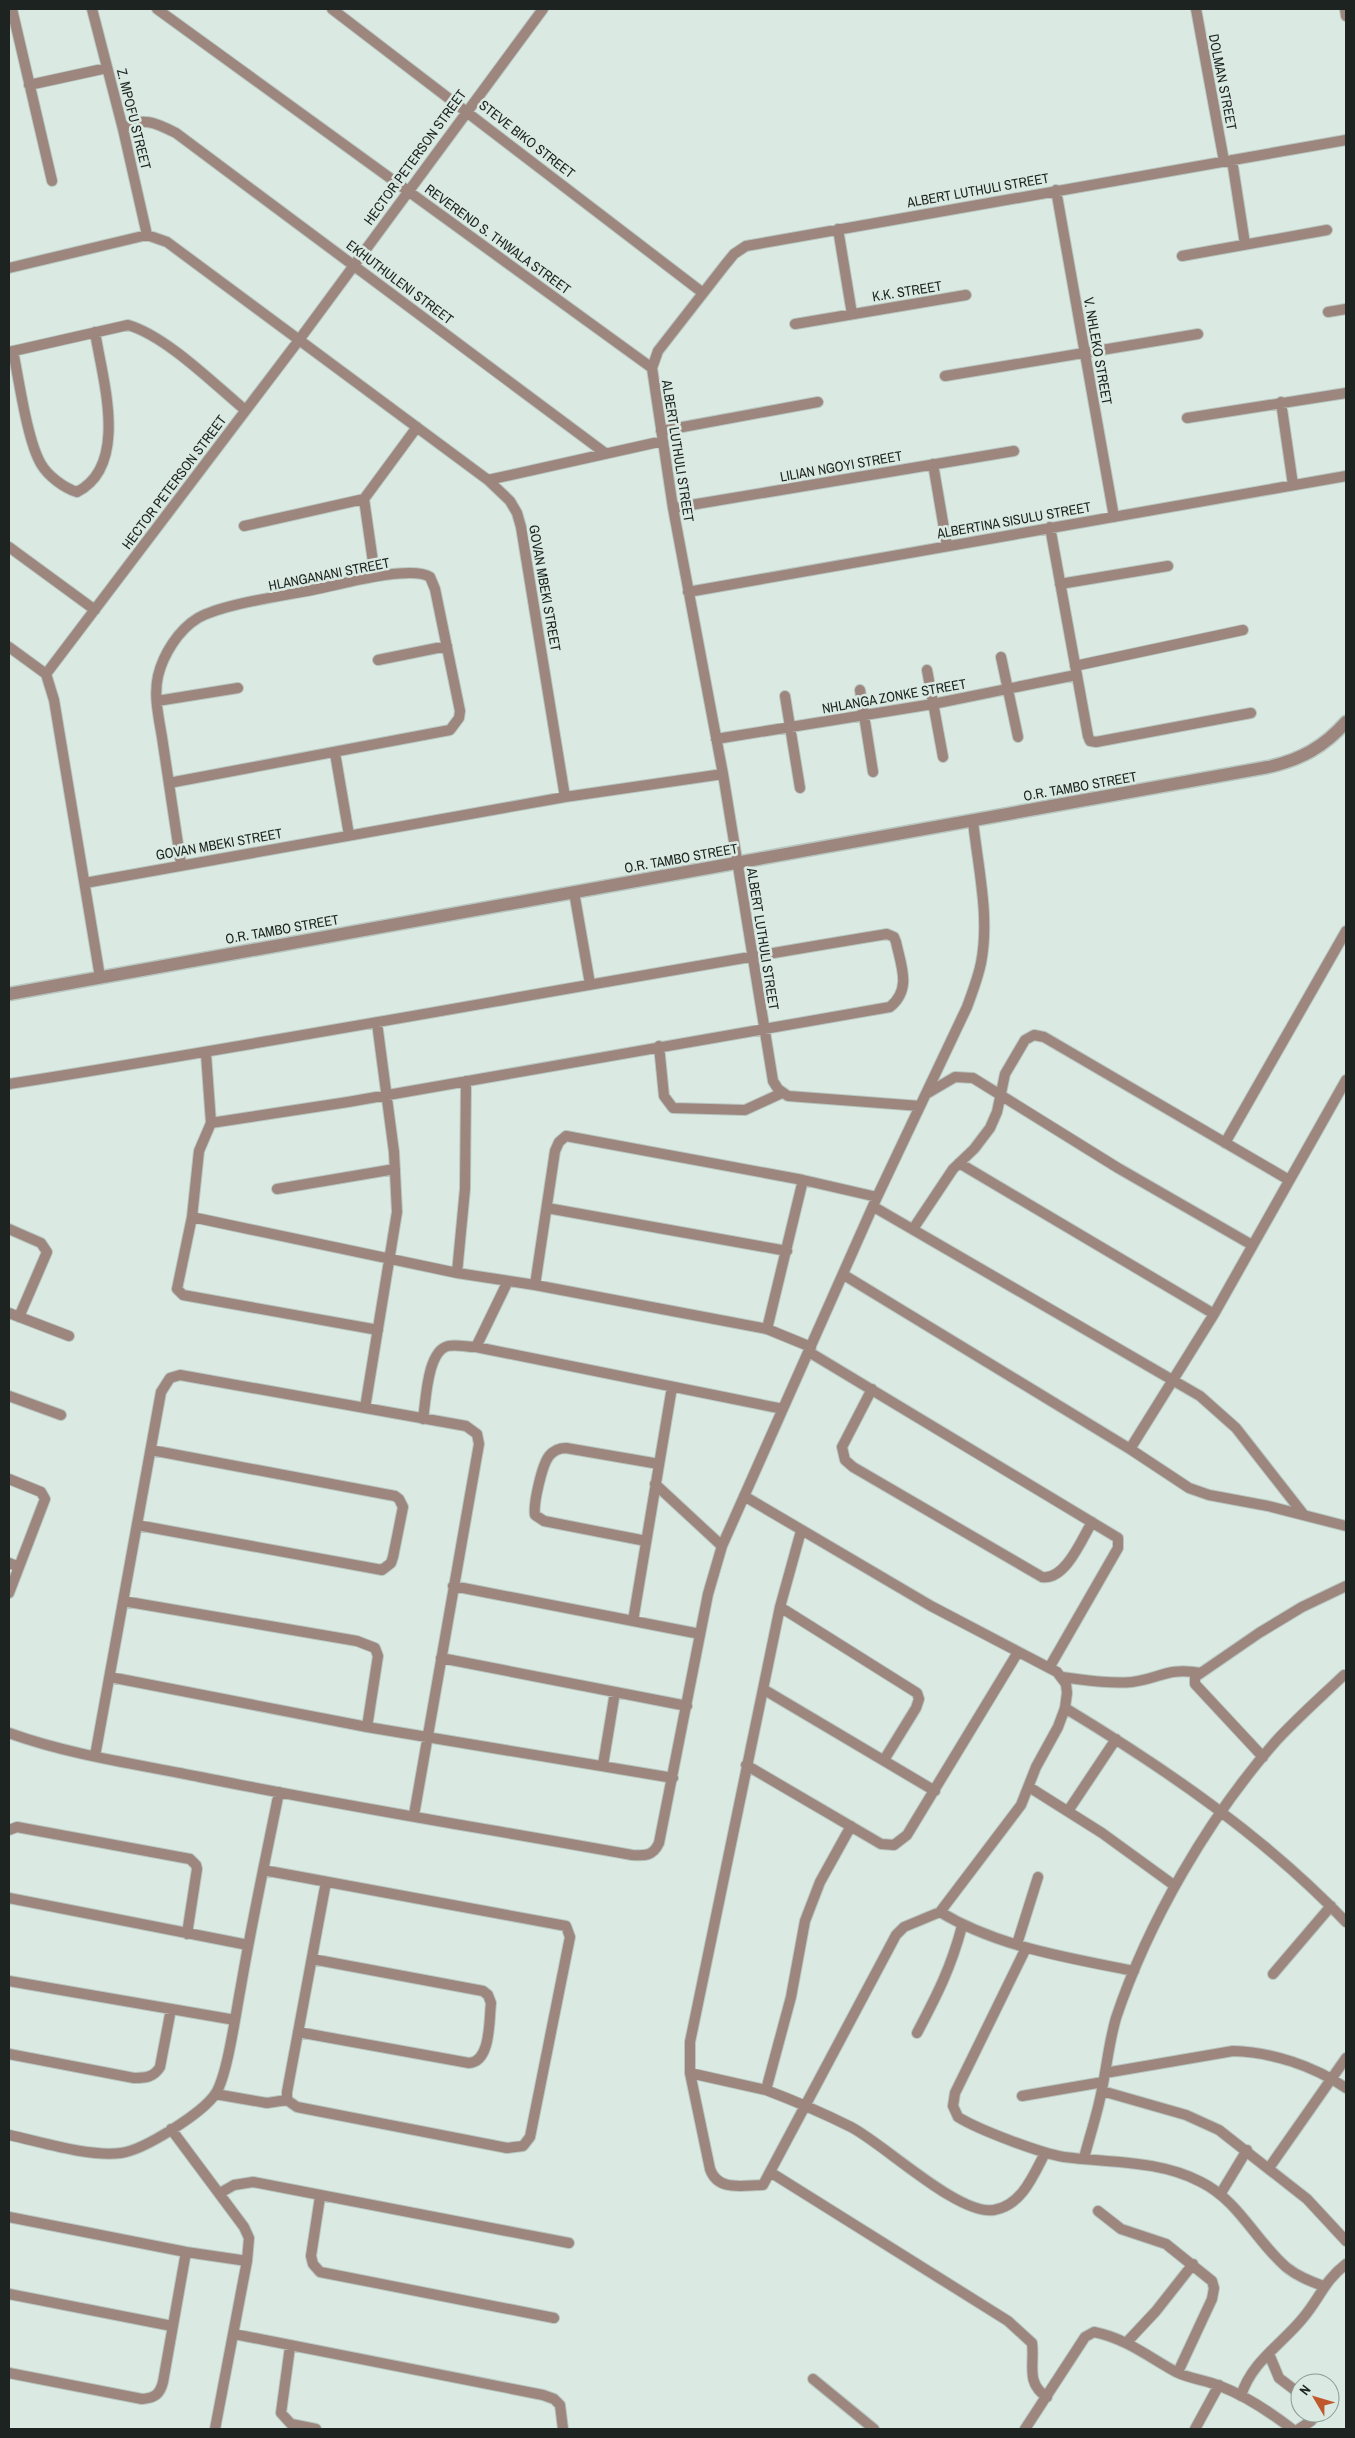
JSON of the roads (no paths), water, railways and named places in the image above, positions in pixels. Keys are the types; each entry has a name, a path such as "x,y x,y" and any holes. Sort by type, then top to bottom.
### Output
{"street":[{"path":"12,9 52,181"},
{"name":"REVEREND S. THWALA STREET","path":"157,9 652,368"},
{"name":"STEVE BIKO STREET","path":"332,9 702,293"},
{"name":"HECTOR PETERSON STREET","path":"46,674 299,340 466,110 543,9"},
{"name":"DOLMAN STREET","path":"1196,9 1245,244"},
{"path":"1345,9 1346,16"},
{"name":"Z. MPOFU STREET","path":"94,10 147,236"},
{"path":"29,85 107,68"},
{"name":"EKHUTHULENI STREET","path":"123,129 139,121 149,121 176,133 605,453"},
{"name":"ALBERT LUTHULI STREET","path":"782,1093 774,1081 763,1028 723,774 673,508 652,368 658,351 734,254 746,246 1346,140"},
{"name":"V. NHLEKO STREET","path":"1056,190 1114,517"},
{"path":"838,229 852,314"},
{"path":"1182,256 1327,230"},
{"path":"9,268 147,236"},
{"name":"GOVAN MBEKI STREET","path":"147,236 174,246 488,480 510,501 519,520 565,797"},
{"name":"K.K. STREET","path":"796,324 966,295"},
{"path":"1328,312 1346,309"},
{"path":"95,332 109,423 109,443 99,472 86,487 77,492 68,489 41,465 34,448 11,351 95,332 128,325 141,329 172,349 246,410"},
{"path":"945,376 1198,334"},
{"path":"1187,418 1346,393"},
{"path":"488,480 605,453 662,436 818,402"},
{"path":"1281,402 1293,486"},
{"path":"244,526 364,499 417,427"},
{"name":"LILIAN NGOYI STREET","path":"673,508 1014,452"},
{"path":"933,464 947,546"},
{"name":"ALBERTINA SISULU STREET","path":"688,592 1346,476"},
{"path":"364,499 375,576"},
{"path":"1050,527 1090,741 1096,742 1251,713"},
{"path":"9,548 95,610"},
{"path":"1060,584 1168,566"},
{"name":"HLANGANANI STREET","path":"169,783 439,733 453,727 459,718 460,711 448,646 435,589 430,577 420,573 375,576 222,609 196,619 179,635 165,656 158,677 157,701 169,783 181,864"},
{"name":"NHLANGA ZONKE STREET","path":"716,739 933,704 1008,688 1243,630"},
{"path":"378,660 448,646"},
{"path":"9,647 46,674 54,700 100,977"},
{"path":"1001,656 1018,737"},
{"path":"927,670 943,757"},
{"path":"157,701 238,688"},
{"path":"860,690 873,772"},
{"path":"785,696 800,788"},
{"name":"O.R. TAMBO STREET","path":"9,994 1286,763 1300,758 1324,744 1346,722"},
{"path":"335,753 349,835"},
{"name":"GOVAN MBEKI STREET","path":"85,883 181,864 565,797 723,774"},
{"path":"9,1733 39,1744 279,1792 645,1856 654,1852 659,1843 700,1634 713,1574 722,1546 875,1202 967,1007 981,965 985,926 972,821"},
{"path":"574,892 590,984"},
{"path":"1225,1142 1346,931"},
{"path":"9,1084 206,1054 590,984 887,934 894,937 896,942 904,985 902,994 890,1007 387,1095 210,1123"},
{"path":"365,1408 397,1212 396,1169 377,1022"},
{"path":"913,1229 959,1163 974,1149 990,1128 995,1119 1005,1074 1021,1046 1030,1036 1038,1035 1289,1180"},
{"path":"659,1046 664,1096 673,1108 746,1110 782,1093 797,1097 920,1106"},
{"path":"206,1054 210,1123 199,1151 192,1217 177,1289 180,1293 378,1330"},
{"path":"925,1095 950,1078 961,1076 973,1078 1000,1096 1252,1245"},
{"path":"1130,1449 1214,1314 1346,1080"},
{"path":"457,1273 465,1189 466,1081"},
{"path":"535,1285 557,1146 566,1136 803,1180 875,1202 913,1229 1200,1396 1236,1428 1304,1514"},
{"path":"959,1163 1214,1314"},
{"path":"277,1188 396,1169"},
{"path":"767,1329 803,1180"},
{"path":"547,1208 787,1251"},
{"path":"192,1217 457,1273 535,1285 767,1329 810,1350 1118,1538 1118,1548 1049,1668"},
{"path":"9,1229 41,1243 47,1252 19,1318"},
{"path":"844,1275 1197,1491 1304,1514 1346,1526"},
{"path":"476,1348 508,1282"},
{"path":"9,1313 69,1336"},
{"path":"423,1419 431,1369 436,1356 449,1346 476,1348 783,1409"},
{"path":"96,1756 161,1392 167,1382 174,1376 466,1426 475,1431 479,1438 414,1815"},
{"path":"632,1621 672,1386"},
{"path":"872,1389 842,1447 845,1460 853,1467 1042,1577 1052,1577 1062,1571 1092,1522"},
{"path":"9,1396 60,1415"},
{"path":"646,1541 544,1521 535,1514 536,1499 545,1461 558,1449 566,1448 659,1464"},
{"path":"137,1525 382,1570 391,1563 400,1524 402,1507 399,1499 395,1496 150,1450"},
{"path":"9,1479 41,1492 45,1499 9,1593"},
{"path":"656,1484 722,1546"},
{"path":"744,1496 801,1531 1049,1668 1062,1677 1118,1683 1134,1682 1175,1670 1201,1672"},
{"path":"801,1531 780,1607 690,2042 690,2073 710,2169 715,2179 725,2185 762,2185 896,1935 904,1928 940,1912 1012,1820 1021,1805 1036,1767 1058,1727 1065,1708 1068,1693 1062,1677"},
{"path":"9,1563 19,1567"},
{"path":"453,1586 700,1634"},
{"path":"1263,1758 1195,1684 1195,1677 1285,1618 1346,1586"},
{"path":"123,1601 357,1641 372,1646 378,1656 367,1727"},
{"path":"780,1607 917,1693 919,1699 916,1708 884,1760"},
{"path":"746,1765 881,1844 894,1845 907,1835 1018,1652"},
{"path":"441,1658 687,1706"},
{"path":"1084,2158 1103,2082 1108,2045 1116,2020 1134,1971 1176,1886 1195,1852 1222,1812 1263,1758 1344,1675"},
{"path":"110,1677 367,1727 673,1778"},
{"path":"763,1689 935,1791"},
{"path":"602,1765 615,1692"},
{"path":"1065,1708 1116,1739 1222,1812 1331,1906 1346,1922"},
{"path":"1068,1811 1116,1739"},
{"path":"1029,1787 1068,1811 1176,1886"},
{"path":"9,2135 100,2153 122,2153 140,2147 171,2129 200,2109 215,2094 222,2076 235,2020 279,1792"},
{"path":"9,1830 17,1826 190,1859 196,1864 197,1869 187,1934"},
{"path":"766,2090 791,1997 805,1921 820,1882 851,1826"},
{"path":"215,2094 267,2103 287,2100 297,2107 507,2148 523,2146 530,2137 570,1937 568,1929 563,1924 263,1870"},
{"path":"1038,1878 1022,1946 955,2093 953,2106 955,2113 964,2121 1044,2153 1154,2166 1176,2171 1222,2193 1286,2267 1307,2280 1323,2286"},
{"path":"287,2100 326,1882"},
{"path":"9,1898 248,1945"},
{"path":"1274,1974 1331,1906"},
{"path":"940,1912 962,1926 1022,1946 1134,1971"},
{"path":"917,2033 953,1960 962,1926"},
{"path":"298,2032 469,2063 482,2058 485,2047 491,2003 488,1995 483,1991 312,1959"},
{"path":"9,1981 235,2020"},
{"path":"9,2054 134,2078 146,2078 154,2074 160,2066 171,2009"},
{"path":"1022,2096 1103,2082 1233,2051 1251,2051 1272,2056 1332,2078 1346,2088"},
{"path":"1270,2168 1346,2058"},
{"path":"690,2073 766,2090 805,2106 862,2133 953,2198 985,2211 1004,2207 1014,2201 1032,2179 1044,2153"},
{"path":"1103,2082 1219,2130 1270,2168 1307,2199 1346,2241"},
{"path":"171,2129 247,2232 249,2246 247,2262 215,2429"},
{"path":"1222,2193 1247,2150"},
{"path":"770,2172 1008,2321 1032,2343 1031,2370 1033,2383 1038,2391 1047,2397"},
{"path":"220,2193 234,2185 253,2182 320,2197 569,2243"},
{"path":"320,2197 311,2256 313,2264 320,2272 554,2318"},
{"path":"1098,2211 1121,2229 1166,2244 1212,2280 1214,2288 1212,2299 1178,2372"},
{"path":"9,2217 186,2252 247,2262"},
{"path":"9,2373 142,2399 159,2394 164,2382 186,2252"},
{"path":"1127,2342 1156,2311 1193,2264"},
{"path":"1241,2396 1250,2373 1311,2309 1323,2286 1346,2264"},
{"path":"9,2294 172,2326"},
{"path":"1025,2429 1081,2342 1090,2333 1099,2332 1127,2342 1178,2372 1219,2385 1241,2396 1292,2429"},
{"path":"234,2334 549,2397 560,2405 563,2429"},
{"path":"290,2346 281,2413 291,2424 316,2429"},
{"path":"1270,2354 1279,2378 1290,2386"},
{"path":"813,2379 874,2429"},
{"path":"1196,2429 1219,2385"}]}
